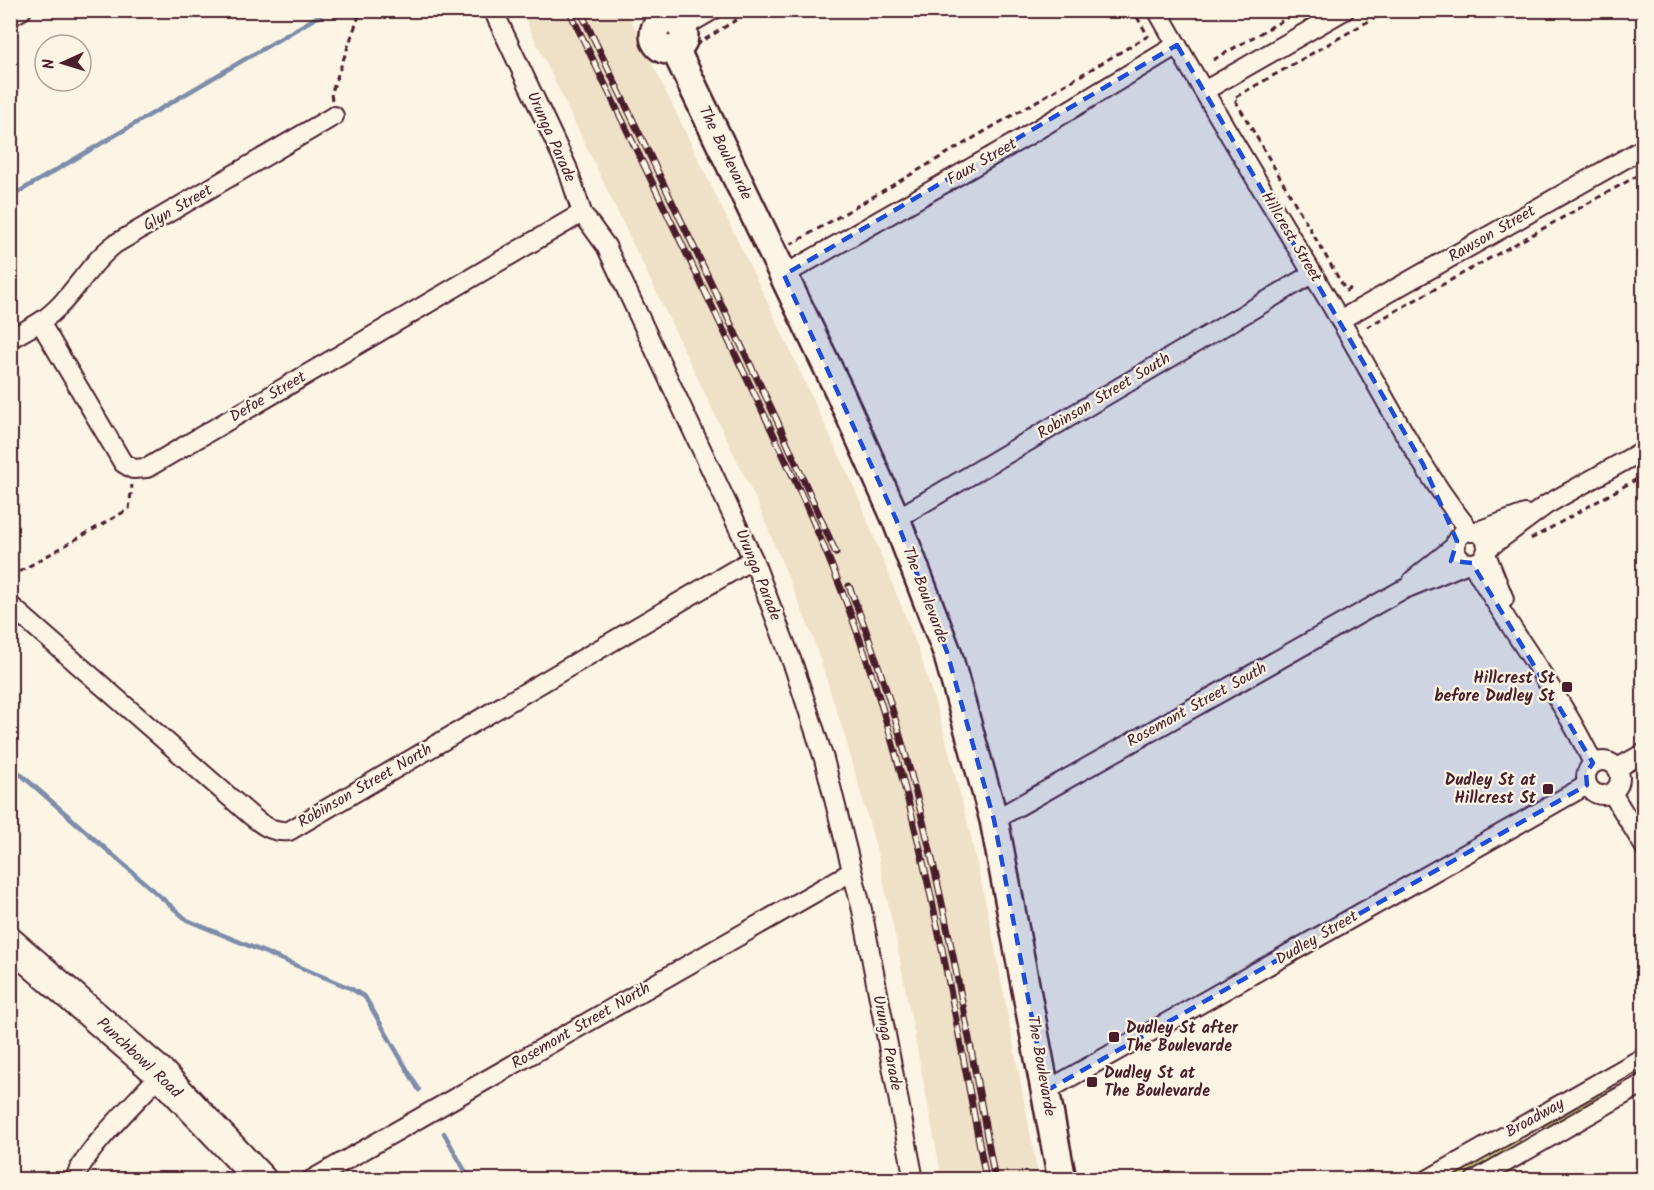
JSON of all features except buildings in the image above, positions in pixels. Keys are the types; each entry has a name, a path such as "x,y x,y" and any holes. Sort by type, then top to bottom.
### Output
{"main road":[{"name":"Punchbowl Road","path":"10,943 160,1074 261,1179"}],"street":[{"path":"10,17 22,10"},
{"name":"Urunga Parade","path":"492,10 567,167 582,213 606,246 753,559 794,667 824,759 862,910 910,1178"},
{"path":"675,33 713,10"},
{"name":"Hillcrest Street","path":"1157,10 1465,537"},
{"path":"1204,91 1346,10"},
{"name":"The Boulevarde","path":"675,33 896,519 946,652 994,820 1062,1179"},
{"name":"Faux Street","path":"784,275 1025,137 1177,45"},
{"name":"Glyn Street","path":"40,322 65,302 101,258 116,244 334,116"},
{"name":"Rawson Street","path":"1340,320 1644,148"},
{"name":"Defoe Street","path":"133,469 141,470 151,466 582,213"},
{"name":"Robinson Street South","path":"896,519 1312,273"},
{"path":"10,339 40,322 119,457 128,468 133,469"},
{"name":"Rosemont Street South","path":"1400,591 1465,537 1546,505 1644,450"},
{"name":"Rosemont Street South","path":"994,820 1400,591 1478,557 1546,505"},
{"path":"1478,557 1458,556 1465,537 1484,537 1478,557 1524,645 1585,745 1593,763"},
{"name":"Robinson Street North","path":"10,606 263,825 272,830 289,831 753,559"},
{"path":"1617,768 1644,753"},
{"path":"1606,761 1617,768 1619,784 1606,795 1595,793 1587,785 1586,773 1593,763 1606,761"},
{"name":"Dudley Street","path":"1046,1091 1587,785"},
{"path":"1611,792 1644,846"},
{"name":"Rosemont Street North","path":"311,1179 851,872"},
{"name":"Broadway","path":"1427,1179 1644,1057"},
{"path":"75,1179 77,1171 91,1151 160,1074"},
{"name":"Broadway","path":"1475,1179 1644,1083"}],"path":[{"path":"334,116 331,94 361,10"},
{"path":"675,33 695,44 752,10"},
{"path":"787,234 792,244 1148,36 1133,10"},
{"path":"1213,60 1301,10"},
{"name":"Hillcrest Street","path":"1351,288 1346,291 1234,98 1389,10"},
{"name":"Rawson Street","path":"1367,327 1644,172"},
{"path":"10,304 18,317"},
{"path":"10,577 129,508 133,469"},
{"path":"1524,543 1644,475"}],"highlighted area":[{"path":"1177,45 1423,464 1457,541 1451,561 1472,563 1593,763 1586,773 1587,785 1046,1091 994,820 947,652 896,519 784,275"}],"shaded area":[{"path":"521,11 627,11 855,489 919,651 944,732 969,828 992,932 1039,1179 942,1179 877,851 845,737 812,635 757,502"}],"green space":[{"path":"1609,1084 1614,1092 1544,1130 1541,1125"},
{"path":"1517,1137 1522,1144 1520,1148 1465,1179 1437,1180"}],"waterway":[{"path":"10,197 329,10"},
{"path":"10,765 187,920 350,988 365,997 419,1090"},
{"path":"444,1133 470,1180"}],"railway":[{"path":"569,10 777,441 812,519 859,637 900,770 933,906 986,1180"},
{"path":"580,10 776,418 836,553"},
{"path":"849,586 876,658 919,804 953,954 995,1180"}],"place":[{"name":"Hillcrest St before Dudley St","path":"1567,687"},
{"name":"Dudley St at Hillcrest St","path":"1548,789"},
{"name":"Dudley St after The Boulevarde","path":"1114,1037"},
{"name":"Dudley St at The Boulevarde","path":"1092,1082"}]}
